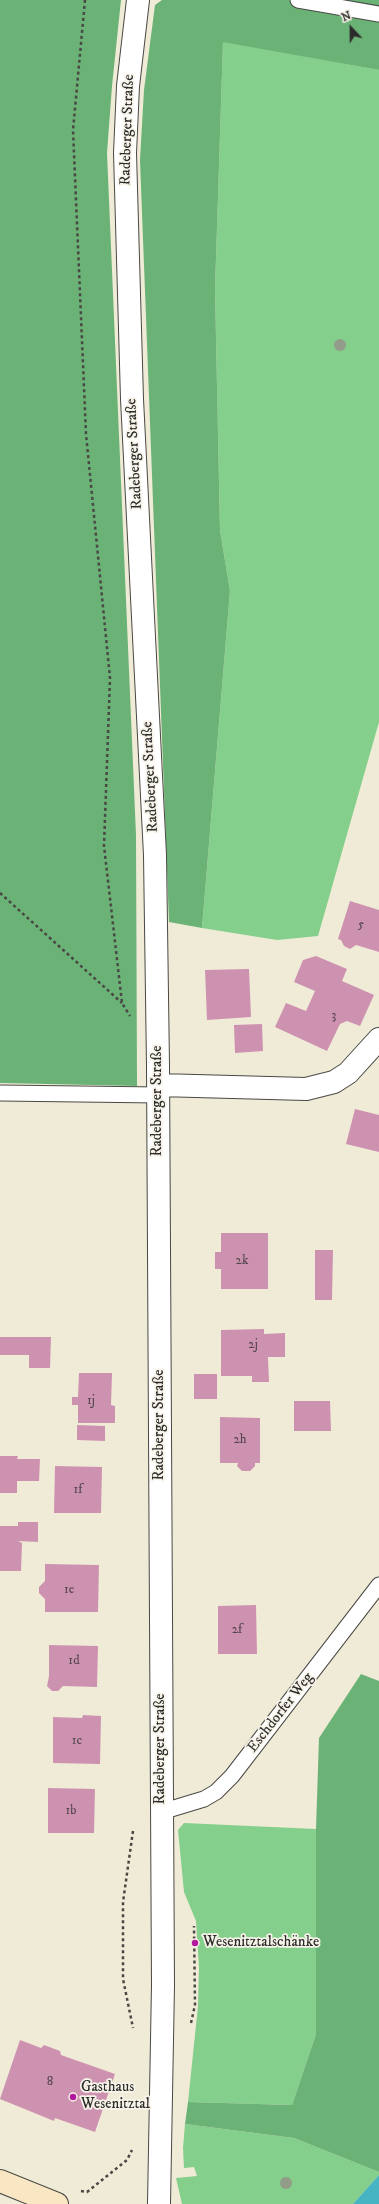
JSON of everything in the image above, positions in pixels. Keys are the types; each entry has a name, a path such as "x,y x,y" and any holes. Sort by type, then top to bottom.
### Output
{"main road":[{"path":"0,2181 57,2204"}],"street":[{"name":"Radeberger Straße","path":"138,0 128,86 125,153 132,399 155,855 159,1090 161,1812 163,1985 159,2204"},
{"path":"159,1090 306,1089 334,1082 348,1073 379,1039"}],"lane":[{"path":"298,0 379,14"},
{"path":"0,1093 159,1090"},
{"name":"Eschdorfer Weg","path":"161,1812 204,1799 216,1792 237,1769 379,1585"}],"path":[{"path":"85,0 73,130 86,434 110,678 104,846 122,1003"},
{"path":"0,892 122,1003 133,1022"},
{"path":"134,1826 123,1902 123,1972 134,2032"},
{"path":"81,2191 87,2192 96,2186 127,2160 133,2148"}],"green space":[{"path":"0,0 121,0 107,153 136,835 137,1086 0,1083"},
{"path":"162,0 379,0 379,70 223,42 215,289 220,530 230,591 202,928 169,922 140,160 144,90 155,5"},
{"path":"223,41 379,70 379,722 318,936 277,940 202,928 230,591 220,530 215,289"},
{"path":"361,1674 379,1681 379,2172 294,2138 185,2124 188,2102 292,2105 316,2034 316,1829 319,1738"},
{"path":"184,1823 316,1829 316,2034 292,2105 188,2102 198,2006 199,1967 196,1921 184,1892 178,1830"},
{"path":"185,2124 294,2138 379,2172 379,2175 353,2204 182,2204 176,2178 197,2176 194,2167 184,2168 183,2148"}],"water":[{"path":"379,2175 379,2204 353,2204"}],"building":[{"path":"350,901 379,910 379,952 356,945 350,949 344,946 341,940 338,939"},
{"path":"316,956 347,969 342,981 374,995 360,1026 347,1021 340,1024 327,1051 275,1027 286,1003 306,1011 315,991 294,982 303,960"},
{"path":"249,969 251,1017 207,1020 205,970"},
{"path":"262,1024 263,1051 235,1053 234,1025"},
{"path":"355,1109 379,1115 379,1152 346,1144"},
{"path":"221,1233 268,1233 268,1289 221,1289 221,1269 215,1269 215,1252 221,1252"},
{"path":"315,1250 333,1250 332,1300 315,1300"},
{"path":"264,1329 264,1334 285,1333 285,1357 268,1357 269,1382 252,1382 252,1376 221,1376 221,1330"},
{"path":"0,1337 51,1337 50,1368 29,1368 29,1355 0,1355"},
{"path":"79,1373 112,1373 111,1405 115,1406 115,1423 78,1423 78,1405 72,1405 72,1397 78,1397"},
{"path":"194,1374 217,1374 217,1399 194,1399"},
{"path":"294,1401 330,1401 331,1431 294,1431"},
{"path":"220,1417 260,1418 260,1463 255,1463 255,1466 250,1471 242,1471 237,1466 238,1463 220,1463"},
{"path":"77,1425 105,1426 105,1441 77,1440"},
{"path":"0,1456 18,1456 17,1459 40,1459 39,1481 17,1481 17,1493 0,1493"},
{"path":"55,1466 102,1467 101,1513 54,1513"},
{"path":"18,1522 38,1522 38,1542 18,1541 22,1543 21,1571 0,1571 0,1526 18,1526"},
{"path":"45,1564 99,1565 98,1612 45,1612 45,1599 39,1593 39,1587 45,1581"},
{"path":"256,1605 257,1654 218,1654 218,1606"},
{"path":"49,1645 98,1646 97,1687 63,1686 58,1691 52,1691 47,1686 49,1676"},
{"path":"83,1715 101,1716 100,1764 53,1763 53,1717 82,1718"},
{"path":"48,1788 95,1789 94,1833 48,1833"},
{"path":"20,2040 41,2048 44,2045 60,2051 61,2055 115,2074 95,2132 55,2118 54,2121 0,2099"}],"place":[{"name":"Wesenitztalschänke","path":"195,1943"},
{"name":"Gasthaus Wesenitztal","path":"73,2097"}]}
